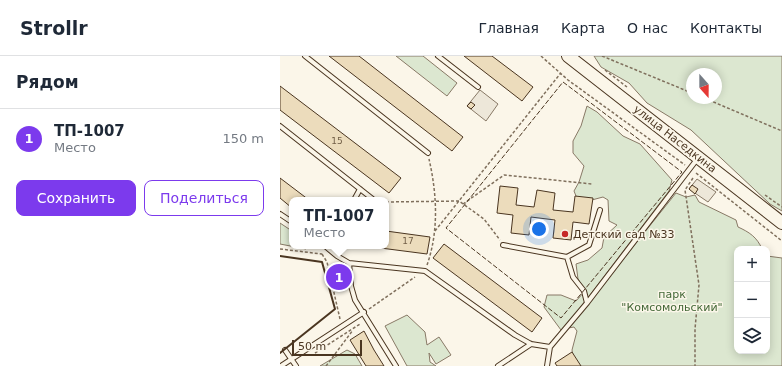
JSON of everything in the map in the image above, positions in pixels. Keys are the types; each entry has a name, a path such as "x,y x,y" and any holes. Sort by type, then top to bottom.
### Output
{"main road":[{"name":"улица Наседкина","path":"573,57 698,158 782,223"}],"lane":[{"path":"306,56 428,153"},
{"path":"438,56 478,87"},
{"path":"280,126 370,197"},
{"path":"547,366 550,347 587,303 698,158"},
{"path":"356,197 360,189"},
{"path":"503,245 567,257 589,245 600,210"},
{"path":"280,214 289,220"},
{"path":"329,249 337,256 349,263 426,271 515,335 531,344 550,347"},
{"path":"567,257 573,277 584,290 587,303"},
{"path":"349,263 351,286 355,300 364,312 396,366"},
{"path":"280,366 364,312"},
{"path":"498,366 531,344"},
{"path":"285,350 296,366"}],"path":[{"path":"541,56 560,74 696,173 782,241"},
{"path":"602,56 686,91"},
{"path":"435,231 560,74"},
{"path":"719,104 782,130"},
{"path":"364,312 426,271 435,231 436,201 428,153"},
{"path":"695,366 695,329 699,285 685,190 696,173"},
{"path":"463,204 504,175 592,184"},
{"path":"389,202 459,201 484,219 503,245"},
{"path":"280,249 322,254"},
{"path":"322,254 326,249"},
{"path":"322,254 327,262 339,308 341,327"},
{"path":"326,366 355,329 367,317"},
{"path":"315,353 355,329"}],"green space":[{"path":"396,56 423,56 457,83 447,96"},
{"path":"594,56 782,56 782,211 770,204 691,130 647,103 629,83 601,67"},
{"path":"587,106 597,112 623,136 640,144 672,180 669,191 564,329 561,330 544,307 547,295 561,295 576,301 585,291 578,279 576,264 588,260 602,248 604,237 617,225 609,221 608,200 603,197 588,201 578,201 574,191 579,182 584,166 573,153 573,141 581,126"},
{"name":"парк \"Комсомольский\"","path":"676,193 686,197 695,195 699,202 736,220 738,227 752,235 760,246 734,246 734,354 770,354 770,256 782,258 782,366 575,366 572,350 577,331 574,327 568,328"},
{"path":"280,223 289,229 289,246 280,244"},
{"path":"407,315 425,332 427,345 439,337 451,355 436,364 429,353 430,362 436,366 407,366 385,326"},
{"path":"347,350 355,354 362,366 320,366"}],"shaded area":[{"path":"480,90 498,104 486,121 467,106"},
{"path":"697,179 716,192 708,202 689,189"}],"building":[{"path":"329,56 359,56 463,137 452,151"},
{"path":"464,56 492,56 533,87 522,101"},
{"path":"280,86 401,178 389,193 280,110"},
{"path":"471,102 475,105 471,109 467,106"},
{"path":"280,178 305,197 289,197 289,206 280,198"},
{"path":"692,185 698,189 695,194 689,189"},
{"path":"500,186 518,188 516,205 534,207 537,190 555,193 553,210 573,212 575,196 593,198 589,224 573,222 571,240 553,238 555,220 531,217 529,235 511,233 513,215 497,213"},
{"path":"389,231 430,237 427,254 388,249"},
{"path":"444,244 542,318 532,332 433,258"},
{"path":"341,270 345,282 337,284 334,272"},
{"path":"364,331 384,366 366,366 350,340"},
{"path":"572,352 581,366 557,366 555,363"}],"fence":[{"path":"563,82 682,172 561,318 446,228 563,82"}],"wall":[{"path":"280,256 322,262 335,309 280,353"}],"place":[{"name":"Детский сад №33","path":"565,234"},
{"name":"ТП-1007","path":"339,277"}]}
